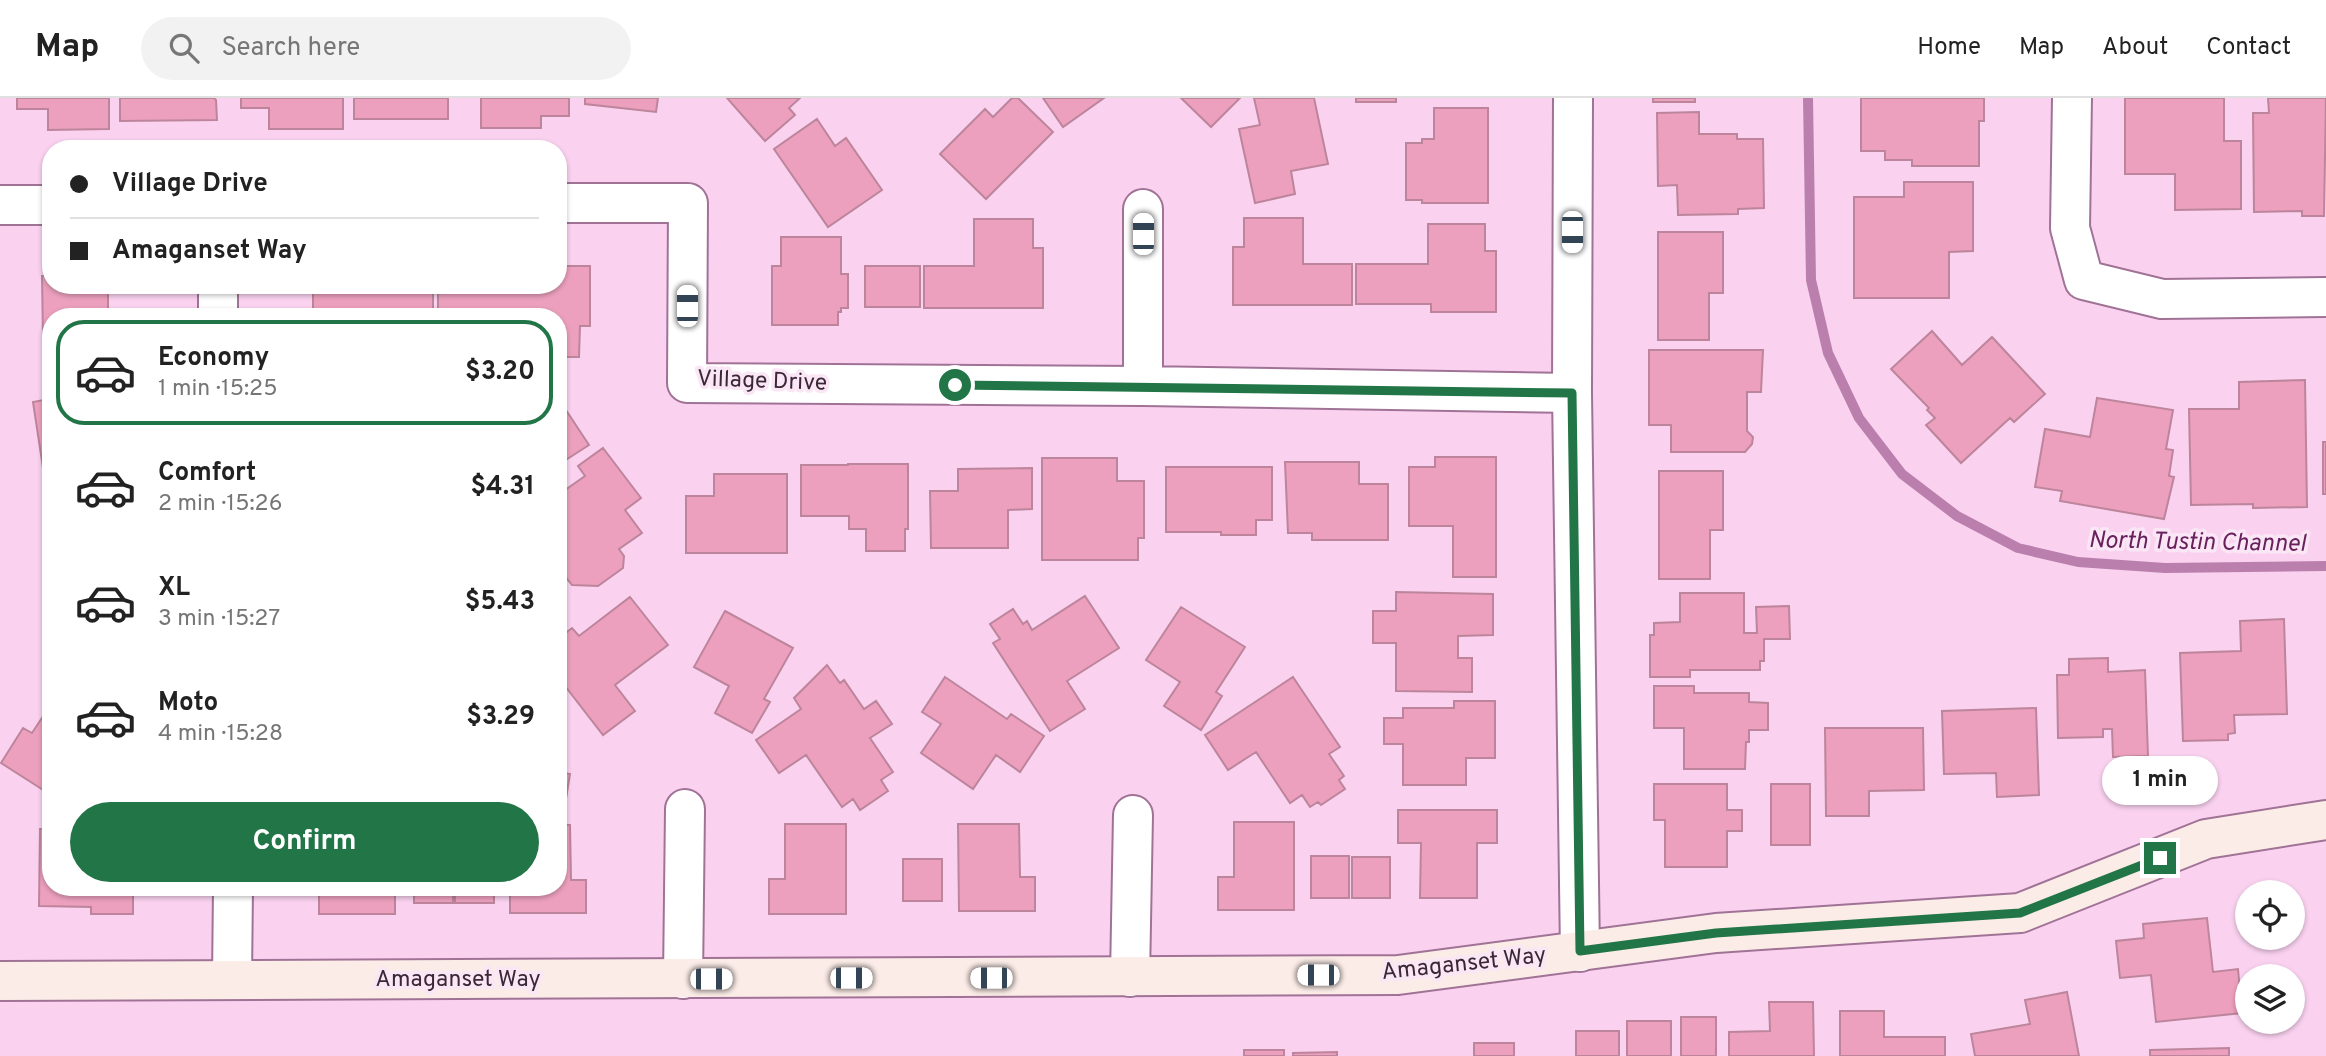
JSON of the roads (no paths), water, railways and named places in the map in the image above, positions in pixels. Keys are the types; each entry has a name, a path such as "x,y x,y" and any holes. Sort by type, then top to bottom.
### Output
{"street":[{"path":"1573,98 1572,393 1580,951"},
{"path":"2072,98 2070,228 2084,280 2162,299 2326,296"},
{"name":"Village Drive","path":"567,203 688,203 687,383 1143,386 1572,393"},
{"path":"0,205 42,205"},
{"path":"1143,209 1143,386"},
{"path":"683,979 685,809"},
{"path":"1130,977 1133,814"},
{"name":"Amaganset Way","path":"0,981 1398,975 1716,933 2020,913 2206,839 2326,820"},
{"path":"232,981 233,896"}],"waterway":[{"name":"North Tustin Channel","path":"1808,98 1811,280 1828,353 1859,418 1902,474 1957,516 2018,548 2078,562 2165,568 2326,566"}]}
